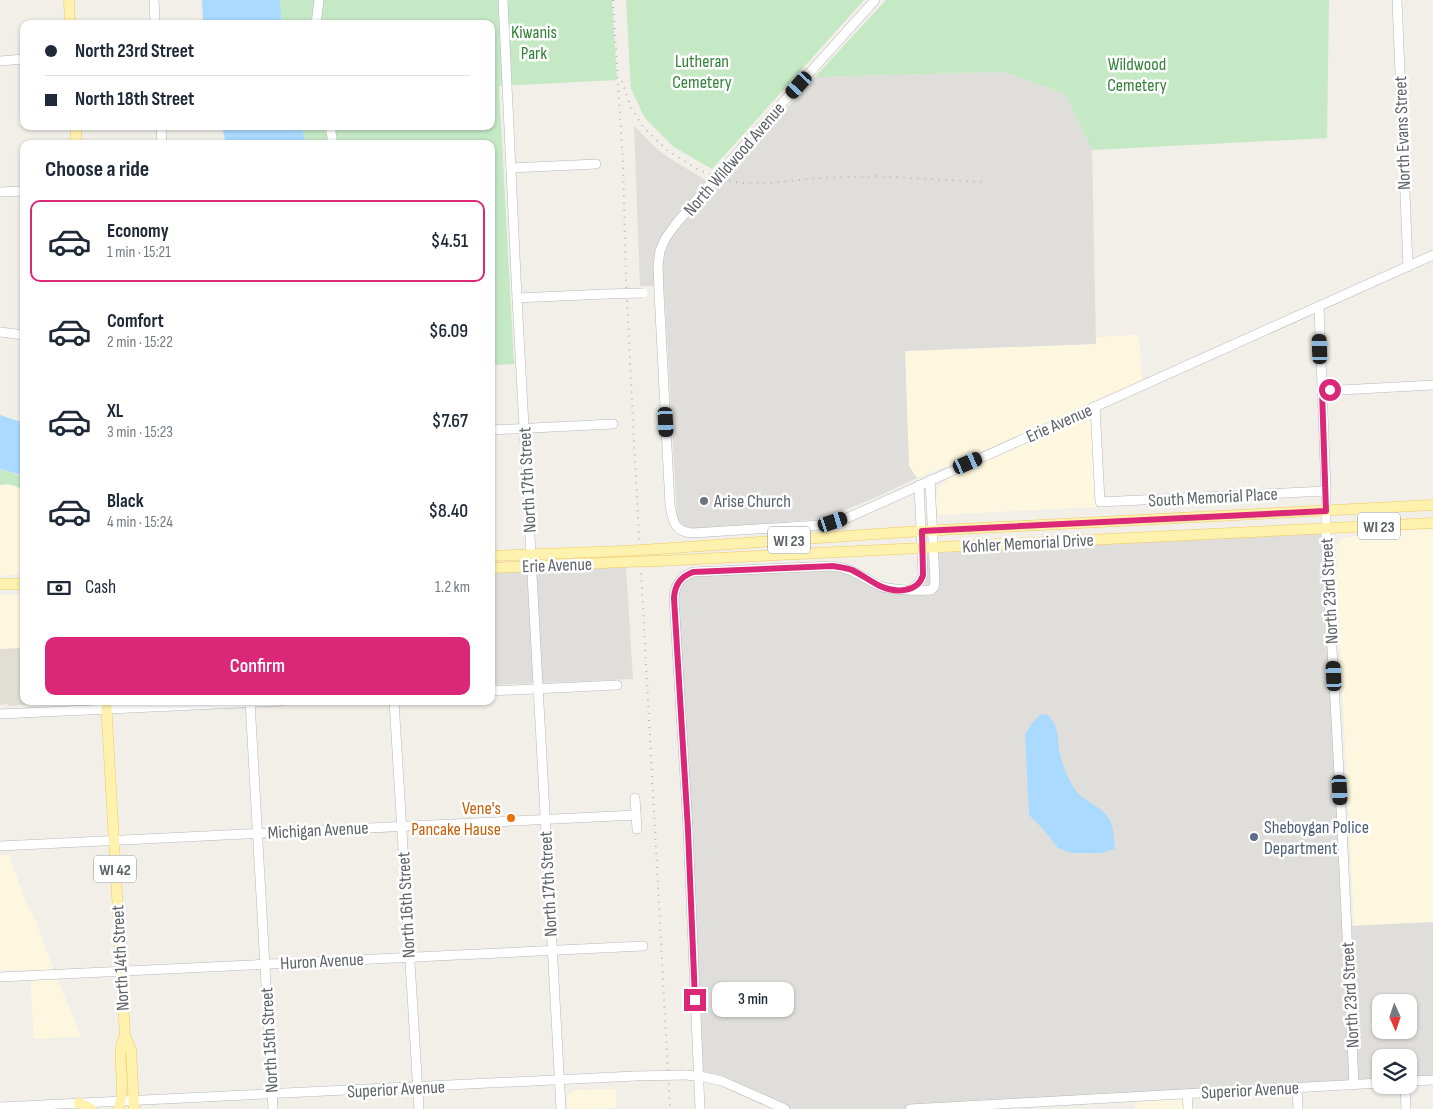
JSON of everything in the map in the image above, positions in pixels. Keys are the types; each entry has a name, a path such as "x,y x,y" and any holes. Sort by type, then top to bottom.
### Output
{"main road":[{"path":"69,0 70,20"},
{"name":"Kohler Memorial Drive","path":"623,550 922,531 1433,506"},
{"name":"Kohler Memorial Drive","path":"623,562 1433,523"},
{"name":"Erie Avenue","path":"495,556 623,550"},
{"name":"Erie Avenue","path":"495,568 623,562"},
{"path":"0,584 20,584"},
{"name":"North 14th Street","path":"106,705 124,1036 120,1055 122,1082 120,1105"},
{"name":"North 14th Street","path":"124,1036 131,1050 134,1105"},
{"path":"79,1103 91,1109"}],"street":[{"path":"154,0 155,20"},
{"path":"316,20 319,0"},
{"name":"North 17th Street","path":"503,0 531,566 561,1109"},
{"name":"North Wildwood Avenue","path":"674,523 670,505 658,292 660,251 665,239 675,225 716,177 875,0"},
{"name":"North Evans Street","path":"1397,0 1408,266"},
{"path":"0,61 20,59"},
{"path":"511,168 596,164"},
{"path":"0,192 20,190"},
{"name":"Erie Avenue","path":"674,523 681,530 694,533 821,525 845,519 1433,255"},
{"path":"517,298 658,292"},
{"name":"North 23rd Street","path":"1319,307 1326,528 1354,1084"},
{"path":"0,332 20,334"},
{"path":"1322,390 1433,385"},
{"name":"South Memorial Place","path":"1095,406 1100,502 1326,491"},
{"path":"495,430 613,424"},
{"path":"700,1109 688,830 674,598 676,587 680,580 693,572 833,566 853,570 882,587 897,590 928,590 934,587 935,582 930,480"},
{"path":"910,590 918,584 924,571 919,485"},
{"path":"495,691 617,686"},
{"path":"0,714 106,705"},
{"name":"North 15th Street","path":"250,705 273,1109"},
{"name":"North 16th Street","path":"394,705 419,1109"},
{"path":"635,798 637,829"},
{"name":"Michigan Avenue","path":"0,846 636,815"},
{"name":"Huron Avenue","path":"0,977 643,946"},
{"name":"Superior Avenue","path":"0,1107 79,1103 134,1105 272,1094 686,1075 715,1079 730,1084 774,1107 785,1109"},
{"path":"1417,1081 1433,1080"},
{"name":"Superior Avenue","path":"910,1109 1078,1104 1187,1094 1372,1083"},
{"path":"1297,1088 1298,1109"},
{"path":"1187,1094 1188,1109"},
{"path":"1405,1094 1406,1109"}],"shaded area":[{"path":"1003,72 1065,94 1092,150 1096,344 905,351 909,466 917,478 823,519 697,529 684,527 677,519 664,286 640,286 634,126 658,150 716,186 815,77"},
{"path":"1139,335 1142,380 1092,402 1096,507 938,515 935,500 938,490 940,486 951,478 946,466 917,478 909,466 905,351 1096,344 1096,337"},
{"path":"8,484 20,488 20,574 0,576 0,485"},
{"path":"1326,529 1347,926 1433,922 1433,1080 1417,1081 1417,1049 1372,1049 1372,1083 910,1109 785,1109 699,1076 674,591 683,577 833,566 882,586 926,586 922,548"},
{"path":"1433,529 1433,922 1354,926 1336,547 1342,539 1371,532"},
{"path":"626,567 633,679 495,685 495,573"},
{"path":"20,594 20,648 0,649 0,595"},
{"path":"20,648 21,705 8,706 7,704 0,705 0,649"},
{"path":"0,855 9,855 29,911 32,911 81,1037 34,1039 30,970 0,971"},
{"path":"616,1089 616,1108 567,1109 567,1098 570,1092 577,1090"},
{"path":"1187,1094 1188,1109 1135,1109 1134,1097"}],"green space":[{"name":"Kiwanis Park","path":"280,0 612,0 617,80 499,86 514,364 495,365 495,140 305,140 303,130 495,130 495,20 282,20"},
{"name":"Lutheran Cemetery","path":"626,0 864,0 712,169 674,147 645,118 631,89"},
{"name":"Wildwood Cemetery","path":"886,0 1329,0 1327,138 1092,150 1065,94 1003,72 815,77"},
{"path":"0,469 20,476 20,488 8,484 0,485"}],"water":[{"path":"202,0 280,0 282,20 203,20"},
{"path":"223,130 303,130 305,140 225,140"},
{"path":"0,415 20,422 20,475 0,469"},
{"path":"1041,714 1048,715 1055,724 1062,762 1077,792 1108,817 1113,829 1115,849 1100,853 1071,853 1058,848 1029,815 1025,734"}],"railway":[{"path":"613,0 623,163 633,423 670,1109"},
{"path":"622,81 631,108 644,128 667,150 697,169 724,180 760,184 819,178 877,176 984,182"}],"place":[{"name":"Arise Church","path":"704,501"},
{"name":"Vene's Pancake Hause","path":"511,818"},
{"name":"Sheboygan Police Department","path":"1254,837"}],"route":[{"path":"695,1000 688,830 674,598 674,591 683,577 693,572 833,566 853,570 882,587 910,590 921,581 924,571 922,531 1326,511 1322,390 1330,390"}]}
